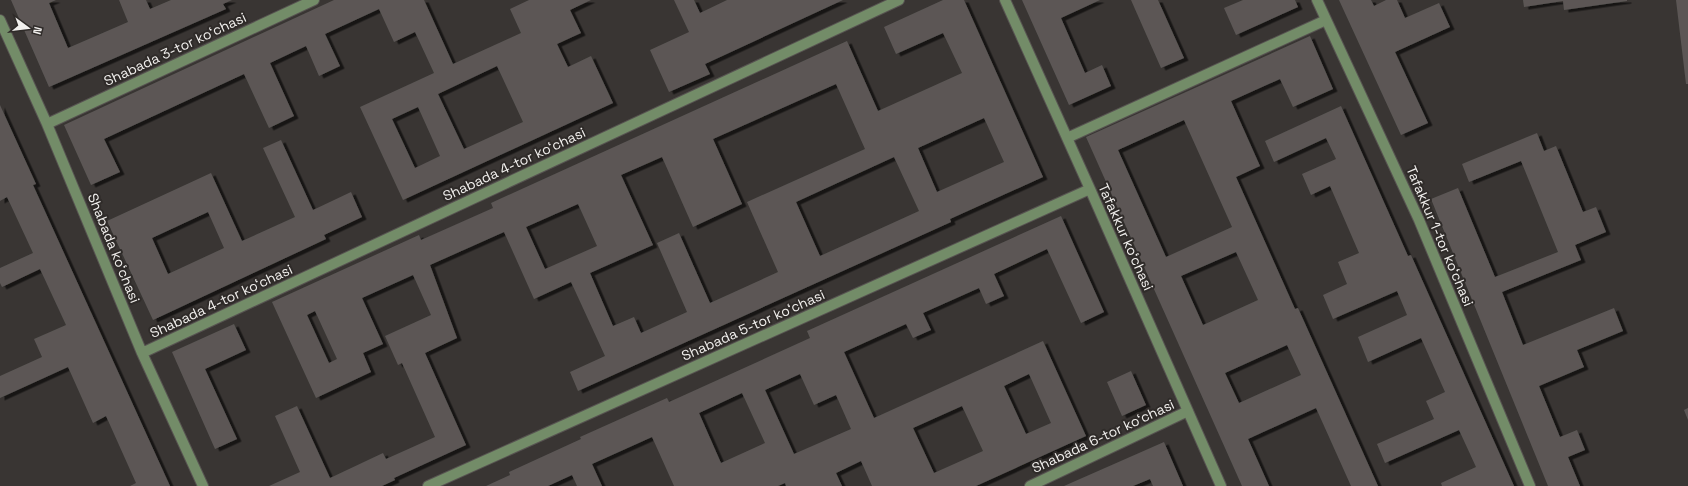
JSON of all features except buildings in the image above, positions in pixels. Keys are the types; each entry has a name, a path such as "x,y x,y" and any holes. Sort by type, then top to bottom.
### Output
{"street":[{"name":"Shabada 3-tor koʻchasi","path":"47,124 314,0"},
{"name":"Shabada 4-tor koʻchasi","path":"142,353 899,0"},
{"name":"Tafakkur koʻchasi","path":"1005,0 1221,486"},
{"name":"Tafakkur 1-tor koʻchasi","path":"1317,0 1419,220 1530,486"},
{"name":"Shabada koʻchasi","path":"0,20 47,124 142,353 203,486"},
{"path":"1067,138 1326,20"},
{"name":"Shabada 5-tor koʻchasi","path":"428,486 1090,189"},
{"name":"Shabada 6-tor koʻchasi","path":"1030,486 1188,411"}]}
